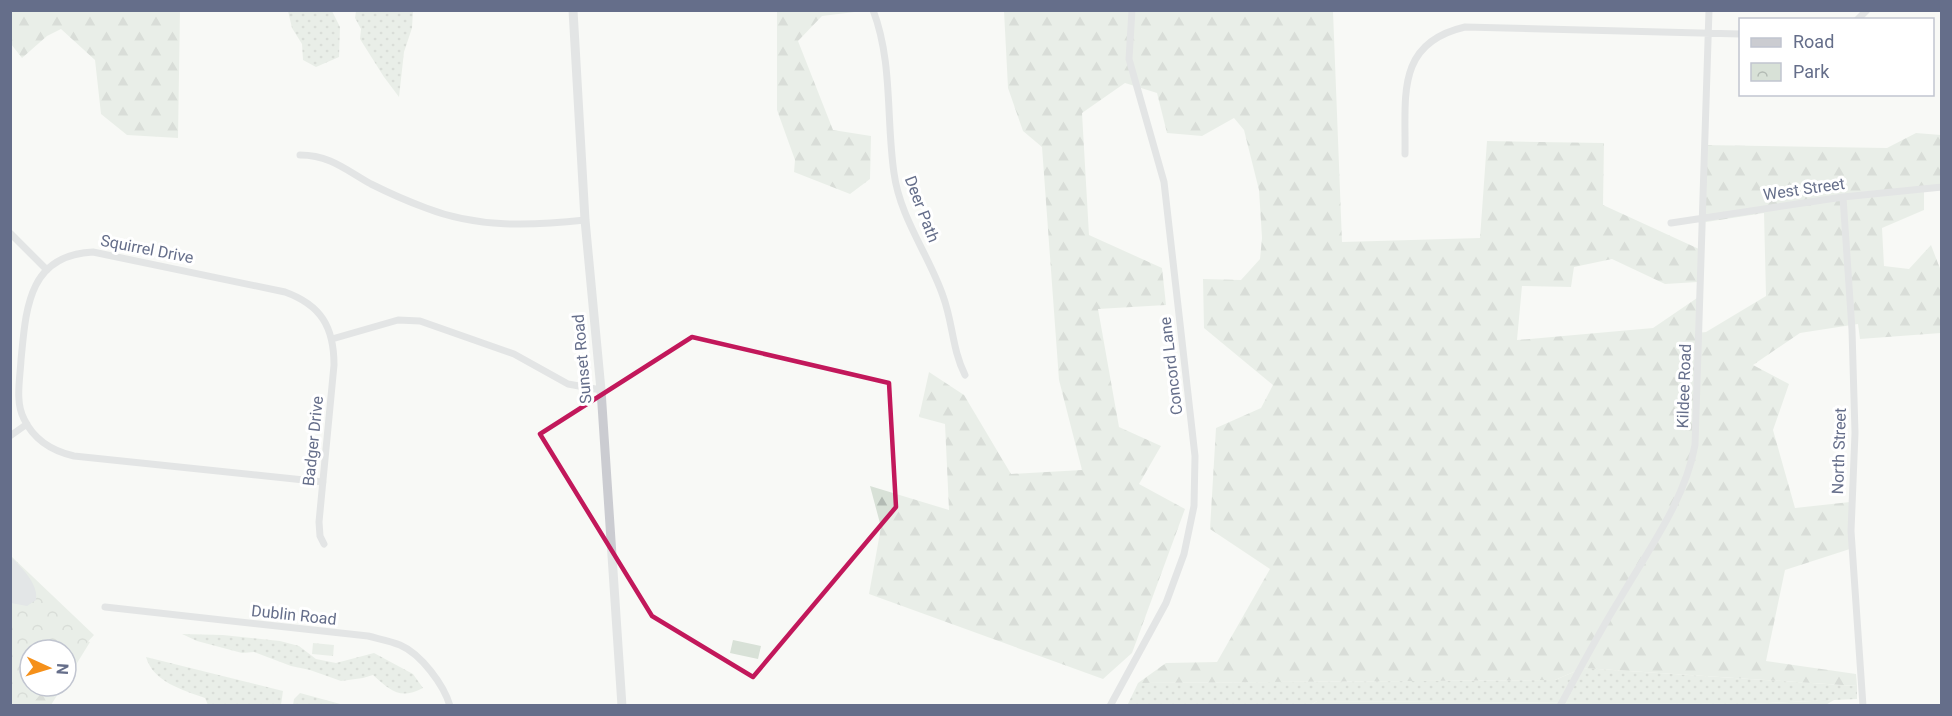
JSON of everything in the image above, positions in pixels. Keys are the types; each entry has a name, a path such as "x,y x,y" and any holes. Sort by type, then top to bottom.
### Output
{"street":[{"name":"Sunset Road","path":"573,10 585,220 600,390 621,705"},
{"name":"Deer Path","path":"873,10 886,67 894,175 902,205 943,296 957,359 965,375"},
{"name":"Concord Lane","path":"1110,705 1166,603 1184,554 1194,506 1195,456 1164,182 1130,59 1132,10"},
{"name":"Kildee Road","path":"1560,705 1615,606 1669,516 1692,460 1696,434 1709,10"},
{"path":"1405,154 1410,68 1425,47 1448,31 1465,27 1739,34"},
{"path":"300,154 317,155 371,184 425,208 468,220 525,225 585,220"},
{"name":"West Street","path":"1671,223 1843,197 1941,187"},
{"name":"North Street","path":"1843,197 1852,330 1855,433 1851,531 1863,705"},
{"path":"10,233 47,270"},
{"name":"Squirrel Drive","path":"323,482 74,456 51,448 33,434 22,414 19,388 26,311 34,287 47,270 62,259 73,255 93,252 285,292 316,310 329,328 332,339"},
{"path":"332,339 398,320 420,321 514,354 568,384 600,390"},
{"name":"Badger Drive","path":"324,544 320,536 319,522 334,365 332,339"},
{"path":"10,436 27,424"},
{"name":"Dublin Road","path":"105,607 358,635 383,640 402,646 419,660 446,692 450,705"}],"highlighted area":[{"path":"692,337 889,383 896,507 753,677 652,616 540,434"}],"green space":[{"path":"10,11 180,11 178,138 127,135 101,114 95,60 61,29 47,36 22,58 11,44"},
{"path":"288,11 332,11 340,27 339,57 316,67 303,60 302,44 292,28"},
{"path":"356,11 413,11 412,28 404,52 399,97 360,39 361,29 355,18"},
{"path":"777,11 863,11 822,16 798,41 833,130 871,136 870,179 850,194 794,172 795,160 777,110"},
{"path":"1004,11 1333,11 1342,242 1480,238 1487,141 1604,143 1603,205 1699,249 1698,282 1665,284 1612,259 1574,267 1571,287 1522,286 1517,340 1653,328 1697,298 1696,333 1706,332 1766,296 1764,213 1700,223 1703,145 1887,148 1916,133 1941,135 1941,189 1924,191 1924,210 1882,228 1884,266 1909,269 1931,245 1941,271 1941,333 1860,339 1858,324 1800,333 1753,365 1789,384 1773,430 1795,508 1850,502 1853,548 1785,570 1766,661 1856,674 1857,686 1583,668 1555,680 1138,683 1166,663 1217,662 1270,569 1210,529 1216,428 1261,408 1273,385 1204,328 1203,279 1241,280 1260,259 1262,238 1259,190 1244,130 1234,118 1202,136 1167,133 1157,93 1125,83 1082,113 1089,235 1162,268 1166,305 1098,309 1119,427 1161,446 1139,484 1185,509 1132,653 1103,679 869,594 881,527 870,486 949,510 945,424 919,417 929,372 964,395 1011,474 1082,470 1059,380 1042,147 1023,131 1008,88"},
{"path":"10,555 94,635 78,653 78,638 18,638 18,698 37,698 31,705 11,705"},
{"path":"28,622 78,638 25,638"},
{"path":"182,634 223,635 280,641 299,646 316,659 336,663 374,653 413,674 423,688 415,692 396,692 373,675 341,681 254,652 242,653 197,641"},
{"path":"78,638 90,642 78,662"},
{"path":"733,640 761,646 758,659 730,653"},
{"path":"313,643 334,645 333,656 312,654"},
{"path":"146,657 283,691 281,705 208,705 205,698 162,679 155,673"},
{"path":"1583,668 1857,686 1857,699 1745,704 1317,701 1309,706 1127,706 1138,683 1555,680"},
{"path":"18,671 18,698 55,698 51,705 11,705"},
{"path":"300,693 344,705 293,705 294,699"},
{"path":"1834,700 1824,706 1309,706 1317,701 1745,704"}],"shaded area":[{"path":"11,557 28,576 35,588 36,600 27,606 11,603"}]}
